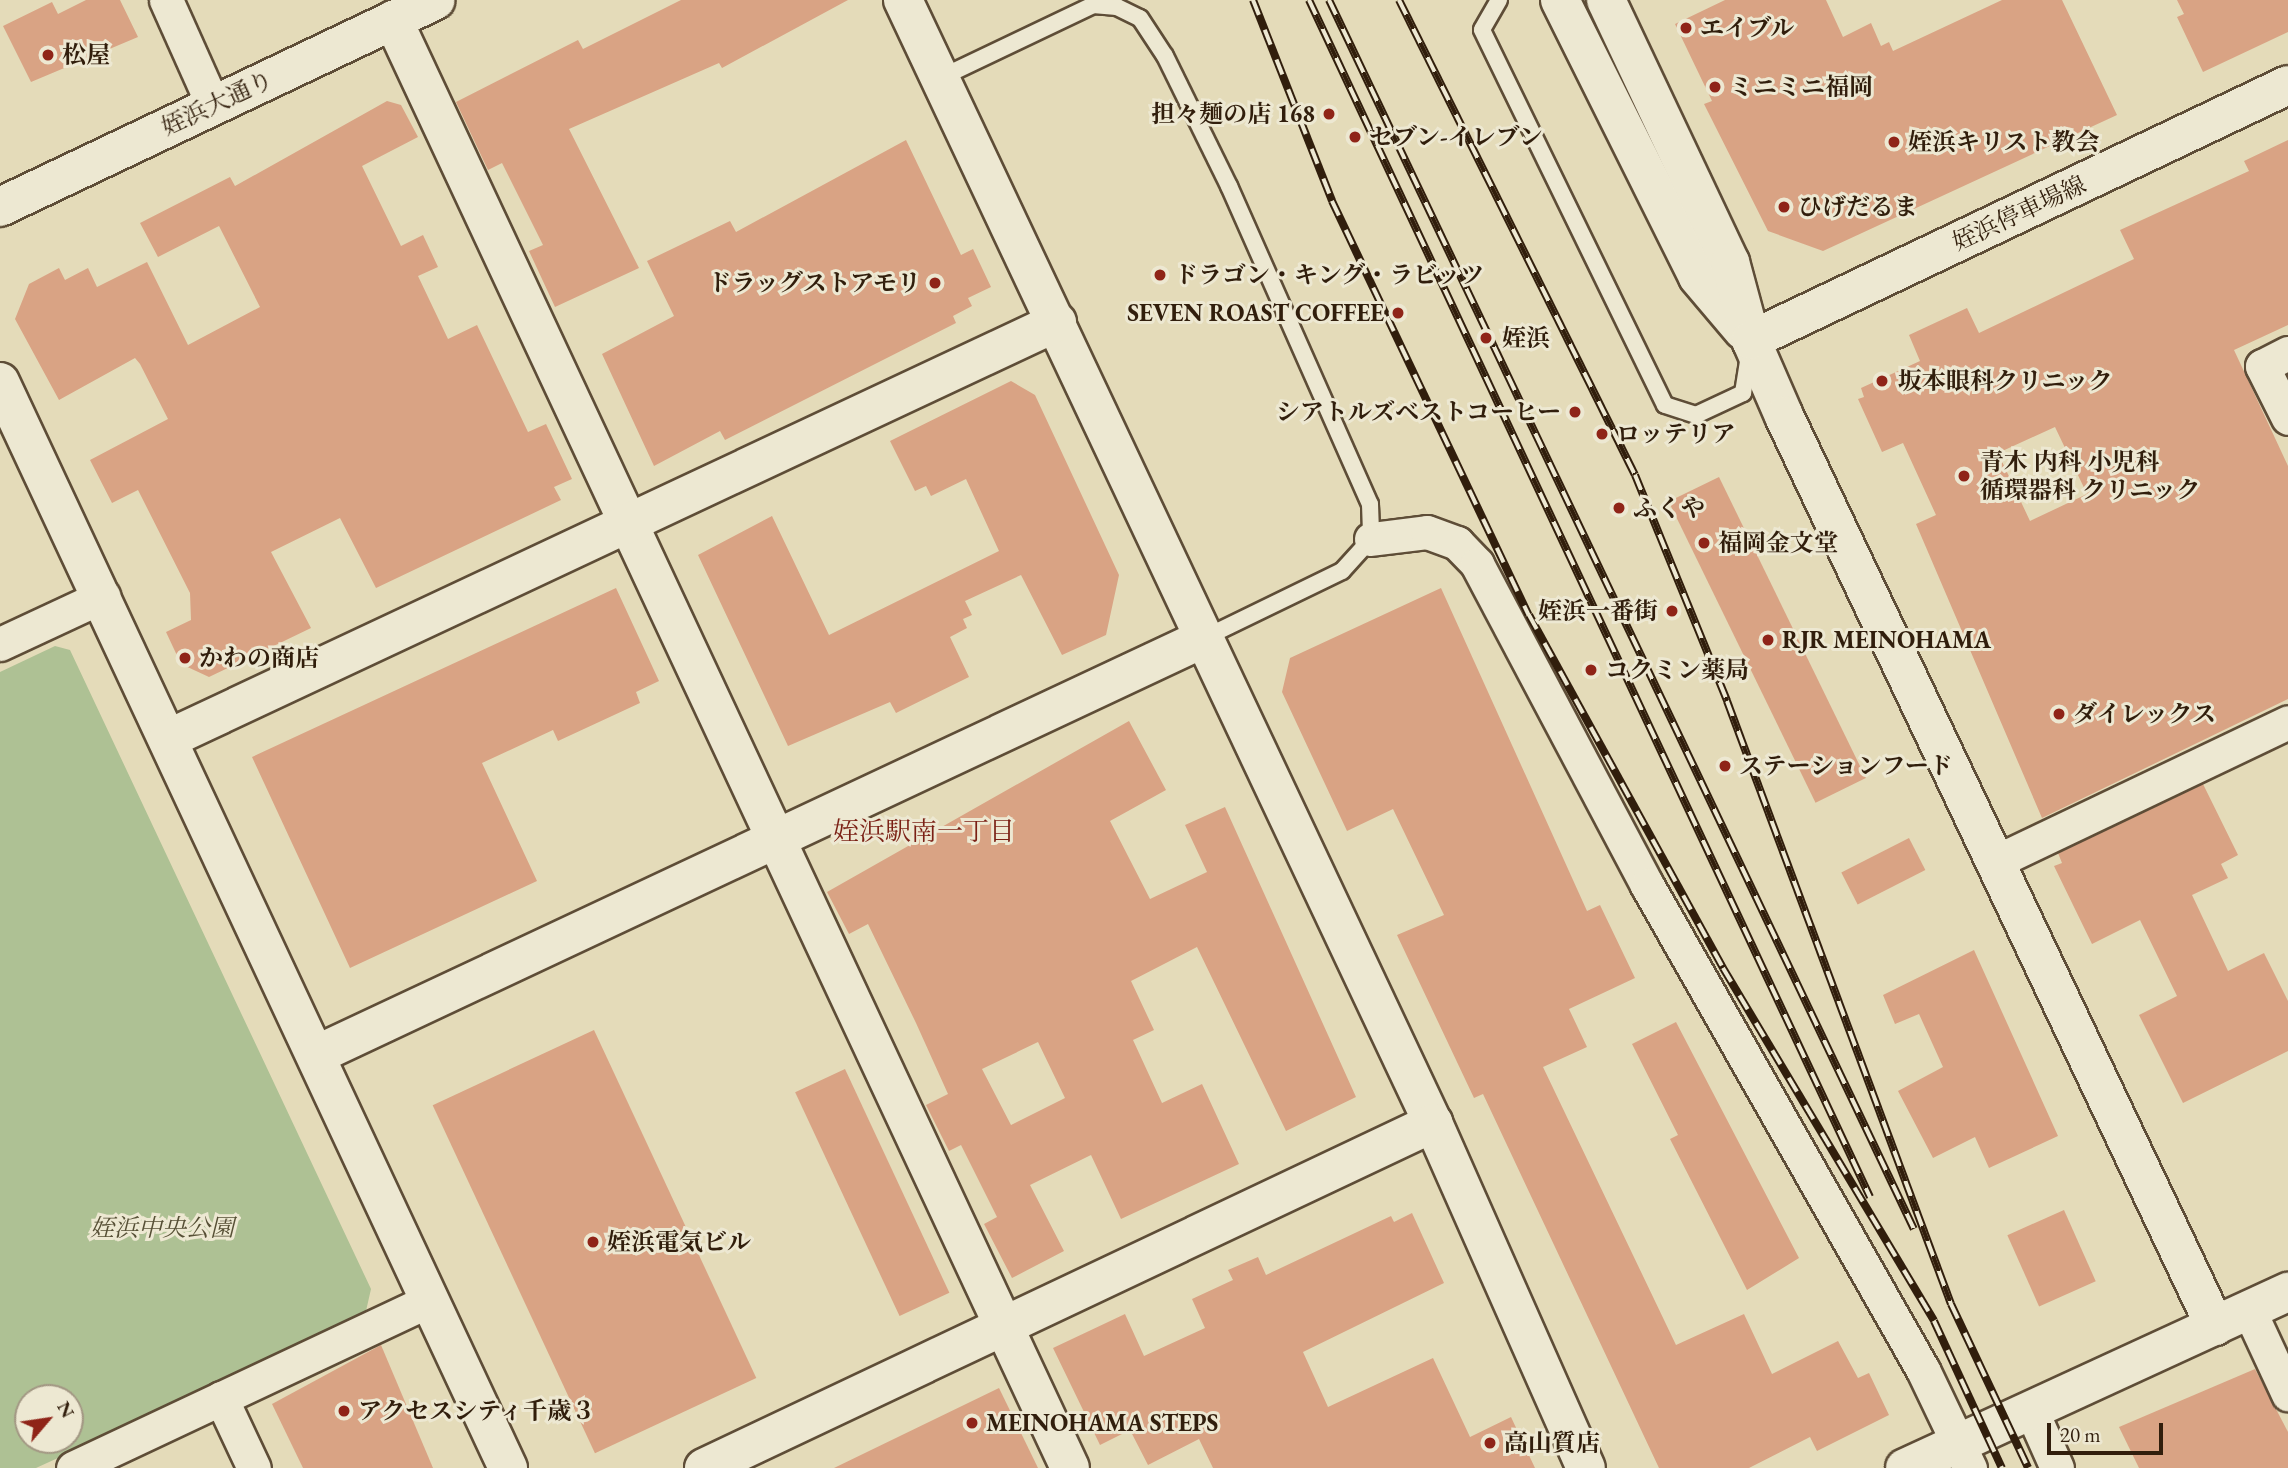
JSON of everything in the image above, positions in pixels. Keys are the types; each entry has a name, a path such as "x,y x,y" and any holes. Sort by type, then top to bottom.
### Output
{"street":[{"path":"166,0 213,105"},
{"name":"姪浜大通り","path":"0,207 435,0"},
{"path":"903,0 1433,1123 1586,1468"},
{"path":"1560,0 1698,277 1751,340"},
{"path":"1606,0 1730,262 1751,340 1997,861 2232,1318 2288,1394"},
{"path":"393,20 628,519 774,840 1070,1468"},
{"name":"姪浜停車場線","path":"1751,340 2288,85"},
{"path":"168,739 628,519 1057,322"},
{"path":"2288,353 2262,366 2288,418"},
{"path":"0,382 103,596 428,1301 508,1468"},
{"path":"1371,539 1427,533 1457,543 1477,564 1964,1456"},
{"path":"0,644 103,596"},
{"path":"316,1055 1204,638"},
{"path":"1997,861 2288,722"},
{"path":"704,1468 1433,1123"},
{"path":"1905,1468 1964,1456 2032,1412 2288,1292"},
{"path":"73,1468 428,1301"},
{"path":"221,1398 254,1468"},
{"path":"2032,1412 2057,1468"}],"lane":[{"path":"1499,0 1482,30 1665,405 1696,415 1743,393 1751,340"},
{"path":"938,79 1093,5 1140,18 1229,186 1370,504 1371,539 1342,571 1204,638"}],"green space":[{"name":"姪浜中央公園","path":"55,646 70,650 371,1289 366,1311 233,1378 84,1446 84,1384 14,1384 14,1454 67,1454 36,1468 0,1468 0,672"}],"building":[{"path":"86,0 120,0 138,37 31,82 3,26 52,2 58,14"},
{"path":"681,0 848,0 722,68 719,63 569,129 639,268 555,307 529,251 543,245 502,163 488,170 456,102 578,40 583,49"},
{"path":"1725,0 1826,0 1843,37 1871,23 1881,46 1889,42 1893,51 2002,0 2062,0 2117,115 1823,251 1768,231 1704,104 1712,101 1675,24"},
{"path":"2177,0 2288,0 2288,32 2203,72 2177,17 2184,14"},
{"path":"387,101 401,105 418,137 362,166 401,246 423,235 438,267 418,276 448,339 477,325 528,432 546,424 572,479 554,487 561,500 376,588 340,518 271,552 311,628 209,677 181,664 166,632 191,620 190,593 138,490 112,503 90,460 168,419 140,364 135,358 59,400 15,319 29,284 59,268 65,280 88,268 97,287 147,262 188,345 260,307 219,226 158,257 140,223 230,177 235,186"},
{"path":"906,140 961,255 973,249 991,287 968,298 972,306 953,316 956,323 725,440 720,431 654,466 602,354 674,316 647,261 730,221 736,232"},
{"path":"2288,140 2288,325 2234,350 2288,466 2288,699 2042,818 1916,524 1936,515 1903,443 1882,452 1858,399 1864,397 1861,388 1920,361 1909,335 1967,308 1979,333 2134,259 2120,230 2249,171 2244,161","holes":["2055,427 2087,494 2030,521 1998,453"]},
{"path":"1011,381 1035,395 1119,575 1106,635 1062,655 1021,575 965,601 972,615 963,619 967,628 950,637 969,677 896,713 890,702 788,746 698,555 772,516 829,635 999,551 966,479 931,496 926,486 915,491 890,441"},
{"name":"RJR MEINOHAMA","path":"1719,477 1866,778 1816,803 1669,502"},
{"path":"616,588 659,681 636,692 640,703 558,741 553,730 482,763 537,881 350,968 252,757"},
{"path":"1441,588 1587,911 1600,905 1635,978 1569,1009 1587,1047 1543,1067 1676,1345 1744,1314 1772,1374 1838,1341 1858,1378 1869,1373 1889,1415 1817,1451 1810,1437 1749,1468 1659,1468 1483,1094 1474,1098 1397,935 1444,915 1393,809 1347,831 1282,692 1290,658"},
{"path":"1129,721 1166,790 1110,821 1150,899 1207,872 1185,825 1225,807 1356,1097 1286,1131 1197,947 1131,981 1154,1030 1133,1040 1162,1103 1202,1084 1239,1164 1121,1219 1091,1155 1030,1185 1064,1251 1012,1278 984,1224 997,1217 961,1145 949,1151 926,1105 948,1094 916,1023 868,924 849,934 827,892","holes":["1038,1042 1065,1098 1011,1125 982,1069"]},
{"path":"2203,784 2238,855 2221,864 2228,878 2192,895 2228,971 2264,953 2288,1001 2288,1051 2183,1103 2139,1015 2177,996 2140,920 2092,944 2054,866 2062,863 2058,853"},
{"path":"1909,838 1925,870 1858,905 1841,873"},
{"path":"1974,950 2058,1136 1989,1168 1975,1137 1933,1158 1898,1091 1943,1067 1919,1014 1895,1024 1883,995"},
{"path":"1676,1022 1799,1258 1747,1290 1670,1139 1678,1135 1632,1044"},
{"name":"姪浜電気ビル","path":"594,1030 756,1378 595,1453 433,1105"},
{"path":"845,1069 949,1293 900,1316 795,1092"},
{"path":"2064,1210 2096,1281 2039,1306 2007,1235"},
{"path":"1412,1213 1444,1283 1303,1352 1328,1407 1433,1358 1470,1437 1511,1417 1535,1468 1213,1468 1199,1439 1148,1465 1130,1430 1100,1445 1053,1348 1125,1314 1144,1356 1205,1328 1192,1299 1233,1280 1228,1270 1258,1257 1266,1275 1391,1216 1394,1222"},
{"name":"アクセスシティ千歳３","path":"381,1345 433,1468 303,1468 272,1404"},
{"path":"2255,1369 2288,1432 2288,1468 2139,1468 2119,1427"},
{"name":"MEINOHAMA STEPS","path":"999,1388 1038,1468 834,1468"}],"railway":[{"path":"1253,0 1332,201 1529,615 1723,968 1934,1321 2002,1468"},
{"path":"1309,0 1870,1197"},
{"path":"1329,0 1914,1229"},
{"path":"1399,0 1635,475 1727,701 1951,1304 2028,1468"}],"place":[{"name":"エイブル","path":"1686,28"},
{"name":"松屋","path":"48,55"},
{"name":"ミニミニ福岡","path":"1715,87"},
{"name":"担々麺の店 168","path":"1329,114"},
{"name":"セブン-イレブン","path":"1355,137"},
{"name":"姪浜キリスト教会","path":"1894,142"},
{"name":"ひげだるま","path":"1784,207"},
{"name":"ドラゴン・キング・ラビッツ","path":"1160,275"},
{"name":"ドラッグストアモリ","path":"935,283"},
{"name":"SEVEN ROAST COFFEE","path":"1398,313"},
{"name":"姪浜","path":"1486,338"},
{"name":"坂本眼科クリニック","path":"1882,381"},
{"name":"シアトルズベストコーヒー","path":"1575,412"},
{"name":"ロッテリア","path":"1602,434"},
{"name":"青木 内科 小児科 循環器科 クリニック","path":"1964,476"},
{"name":"ふくや","path":"1619,508"},
{"name":"福岡金文堂","path":"1704,543"},
{"name":"姪浜一番街","path":"1672,611"},
{"name":"RJR MEINOHAMA","path":"1768,640"},
{"name":"かわの商店","path":"185,658"},
{"name":"コクミン薬局","path":"1591,670"},
{"name":"ダイレックス","path":"2059,714"},
{"name":"ステーションフード","path":"1725,766"},
{"name":"姪浜電気ビル","path":"593,1242"},
{"name":"アクセスシティ千歳３","path":"344,1411"},
{"name":"MEINOHAMA STEPS","path":"972,1423"},
{"name":"高山質店","path":"1490,1443"}],"district":[{"name":"姪浜駅南一丁目","path":"924,832"}]}
